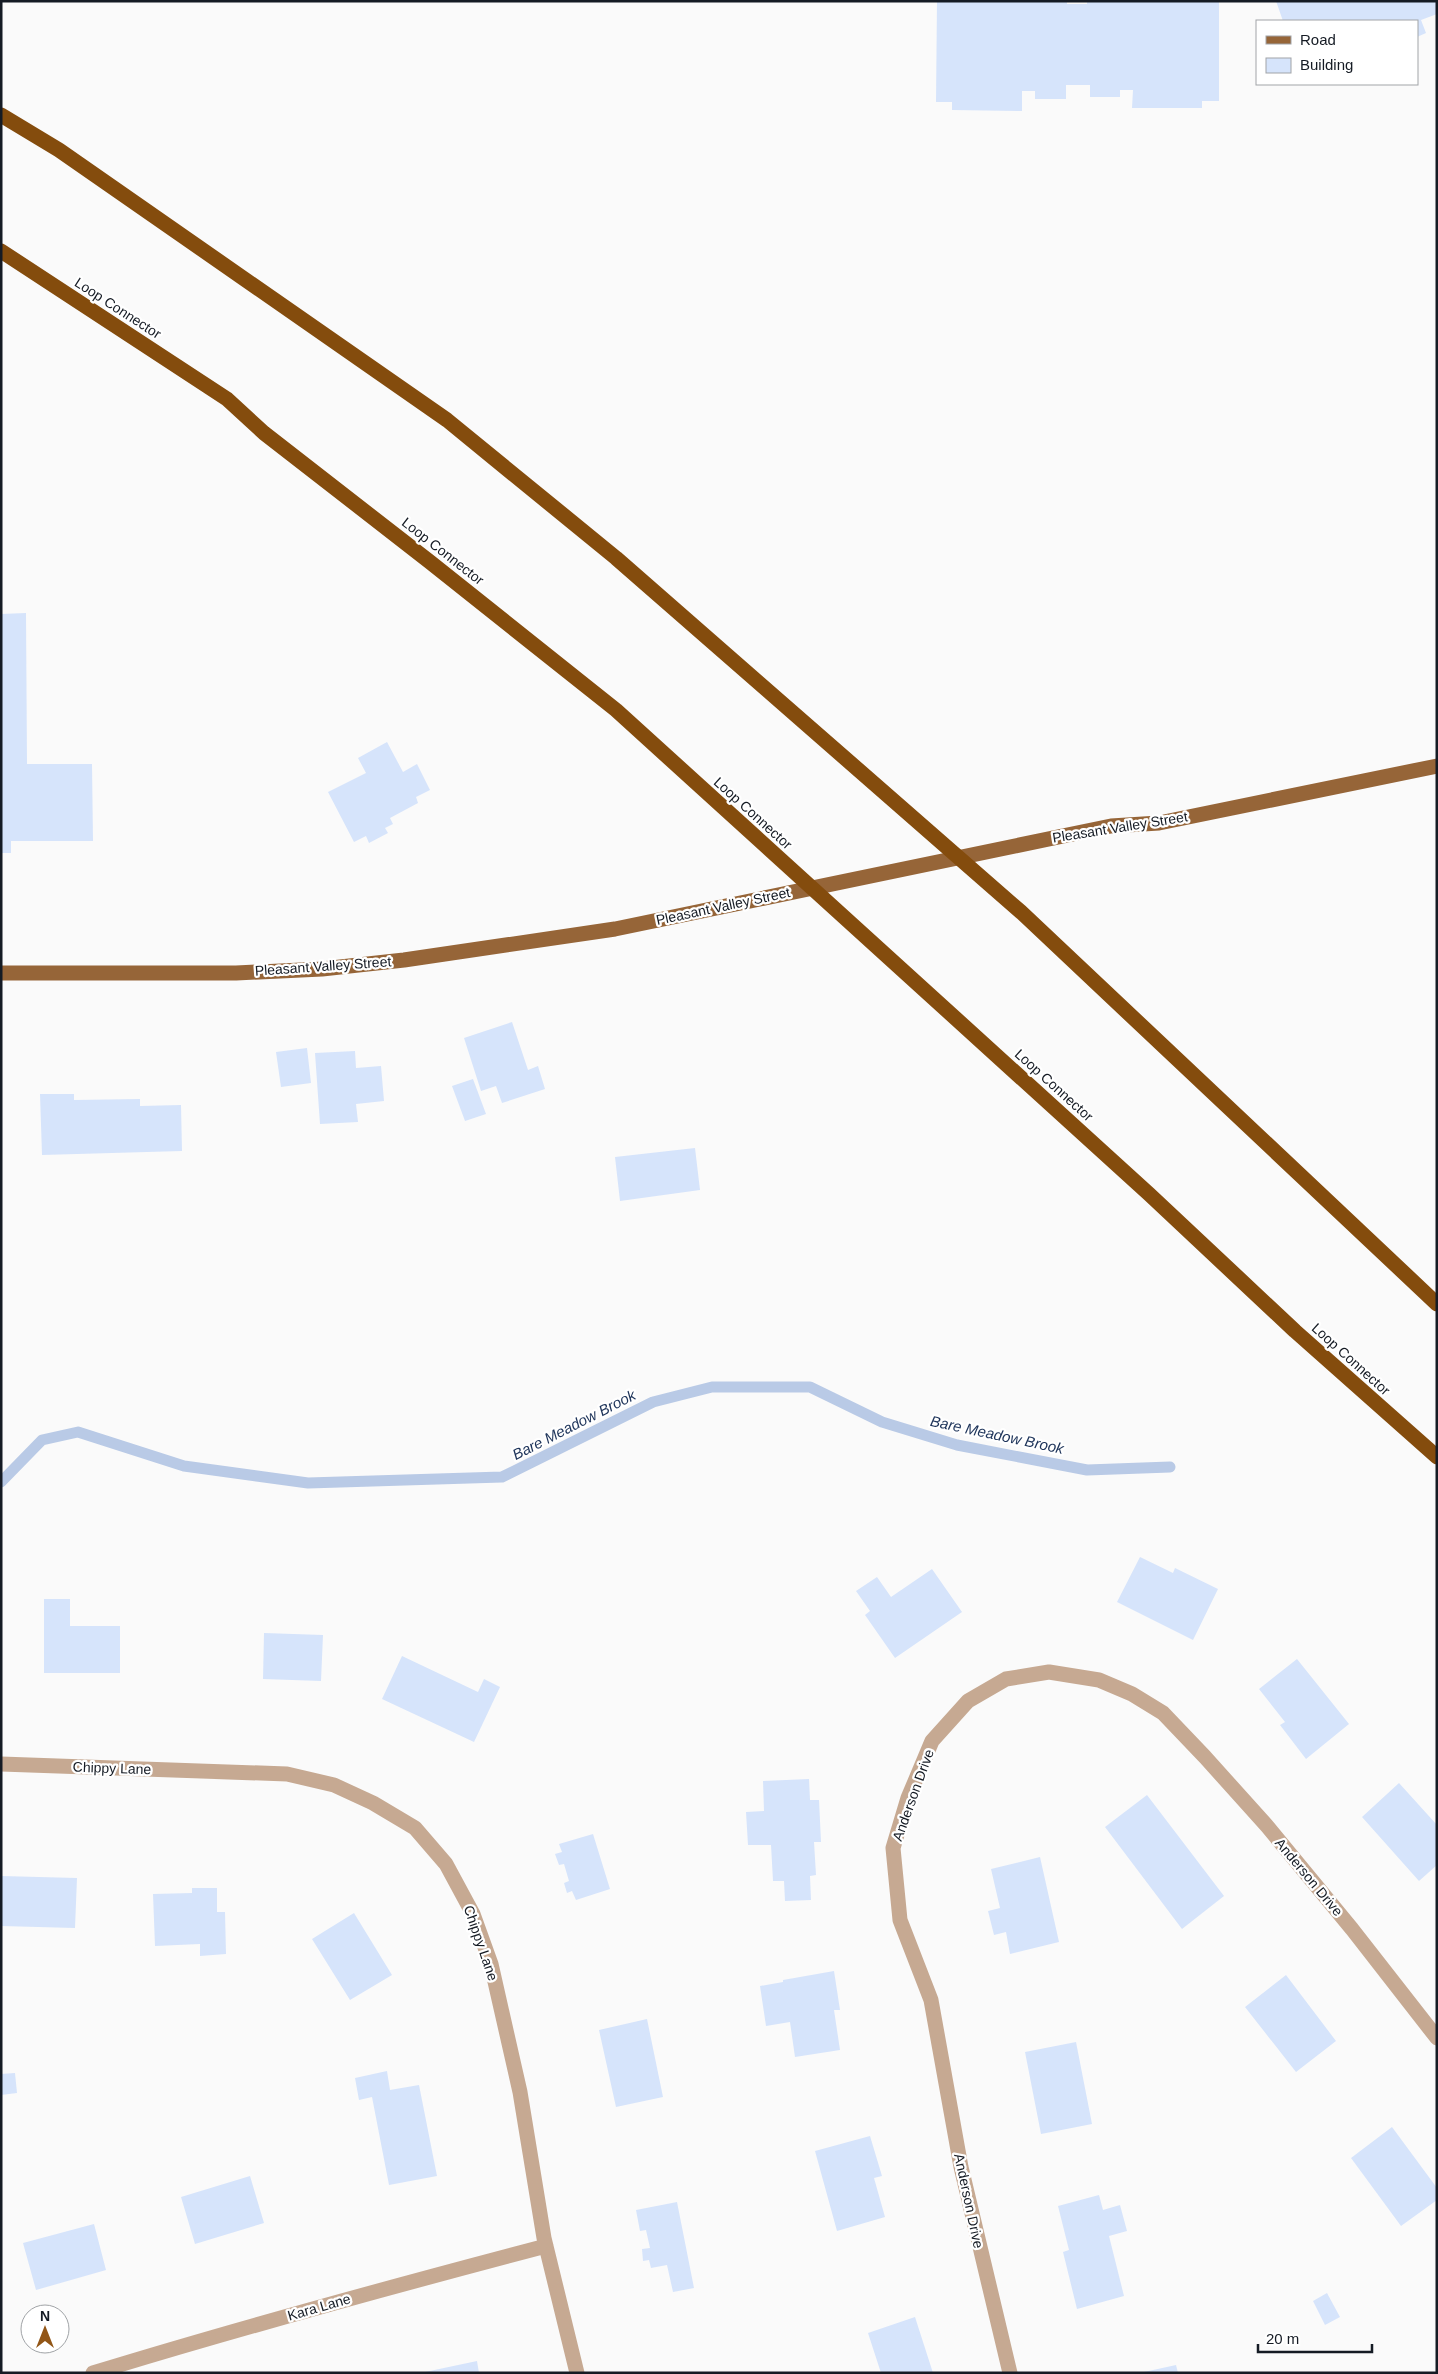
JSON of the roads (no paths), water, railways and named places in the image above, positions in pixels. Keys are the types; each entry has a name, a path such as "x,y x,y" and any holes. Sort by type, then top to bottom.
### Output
{"highway":[{"path":"1,115 58,150 447,420 616,558 1021,912 1437,1303"},
{"name":"Loop Connector","path":"1,251 227,399 264,433 616,710 1077,1128 1296,1331 1437,1457"}],"main road":[{"name":"Pleasant Valley Street","path":"1,973 168,974 322,969 404,960 615,929 1111,826 1159,823 1437,766"}],"street":[{"name":"Anderson Drive","path":"1010,2373 961,2167 931,2000 900,1920 893,1848 908,1798 932,1741 968,1701 1006,1679 1049,1672 1099,1680 1132,1694 1163,1713 1206,1757 1267,1826 1352,1928 1437,2038"},
{"name":"Chippy Lane","path":"1,1764 287,1774 334,1785 372,1803 415,1828 446,1864 473,1914 491,1964 520,2092 546,2246 577,2373"},
{"name":"Kara Lane","path":"92,2373 292,2314 546,2246"}],"waterway":[{"name":"Bare Meadow Brook","path":"1,1482 42,1440 78,1432 184,1466 308,1483 502,1477 653,1402 712,1387 810,1387 882,1422 957,1445 1087,1470 1170,1467"}]}
